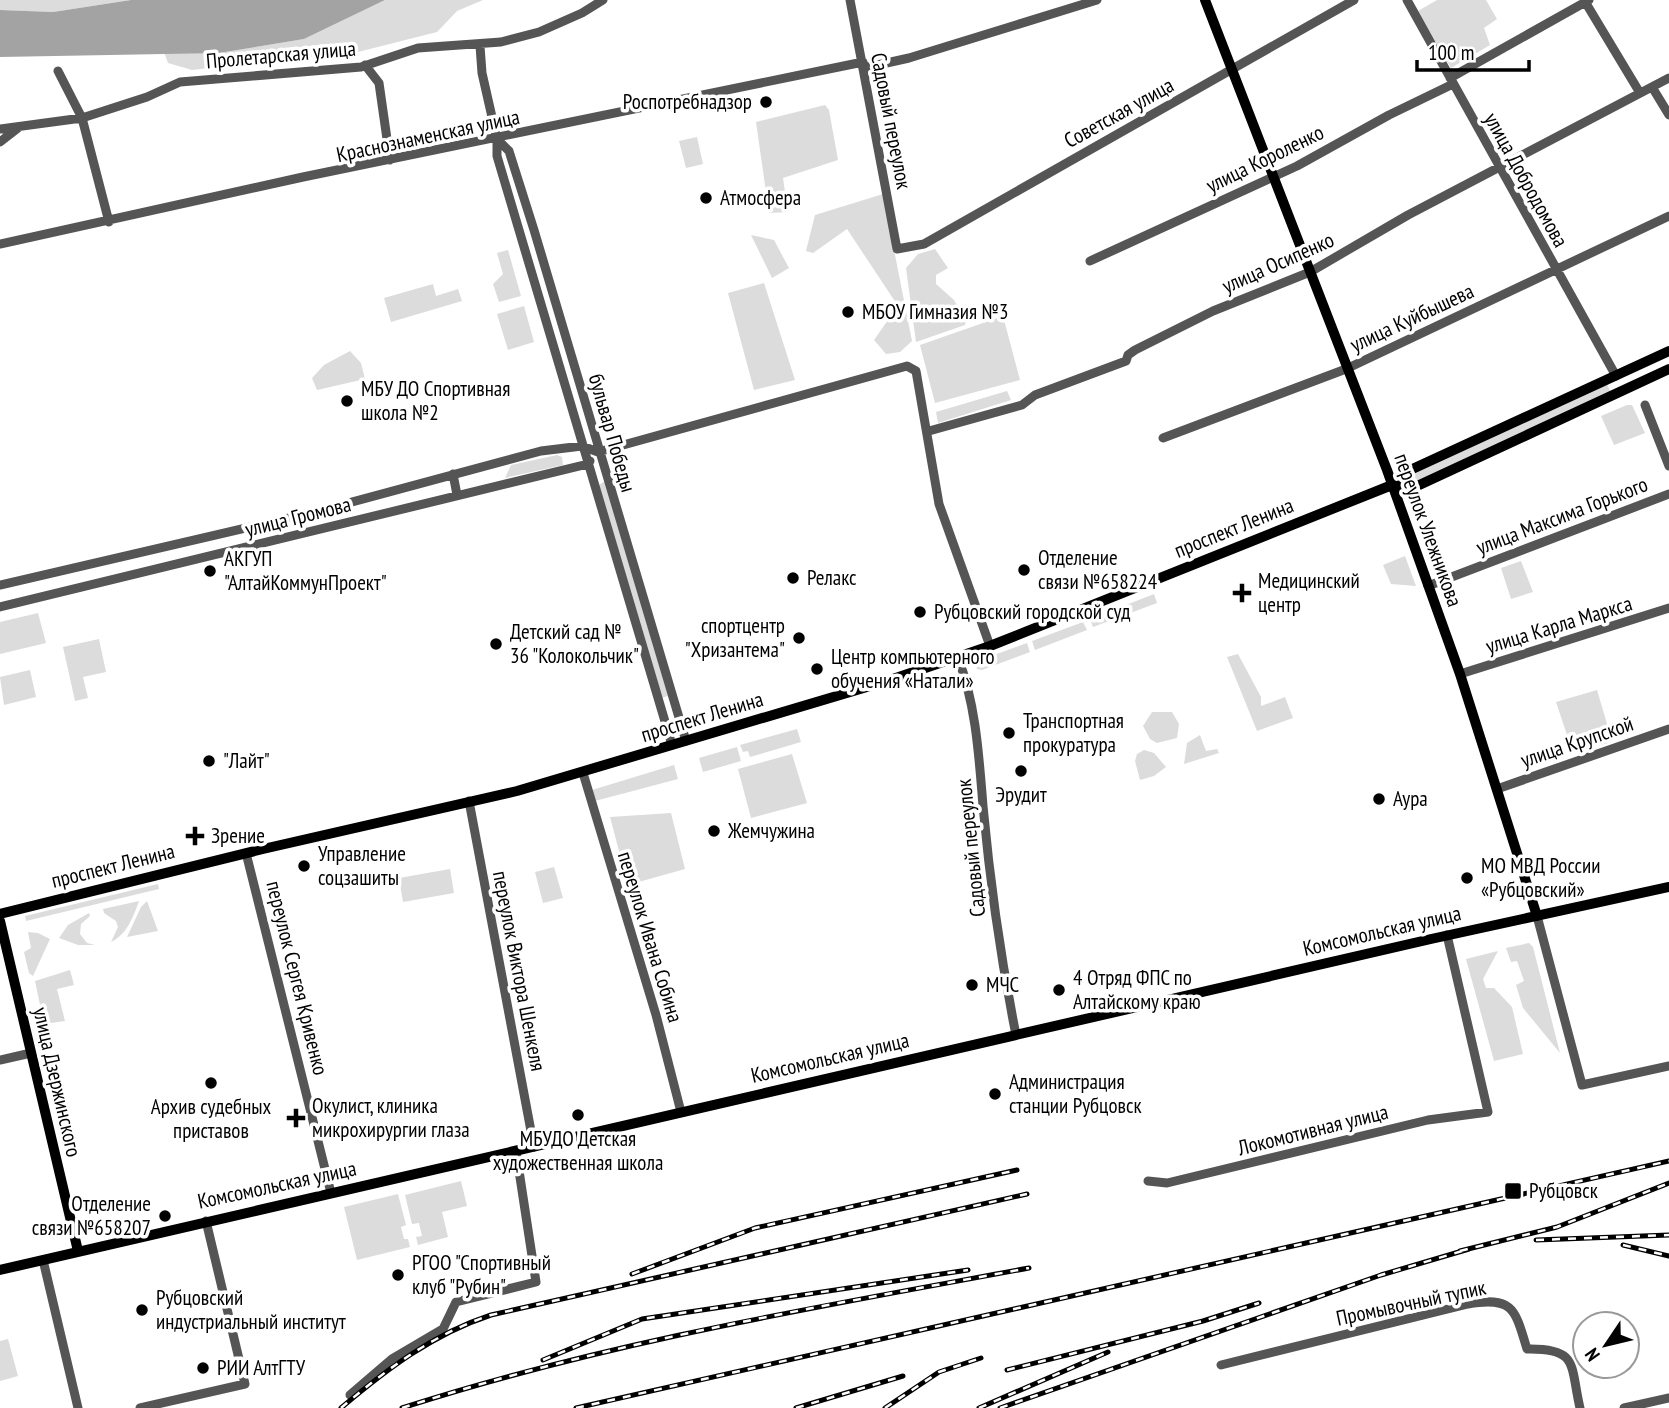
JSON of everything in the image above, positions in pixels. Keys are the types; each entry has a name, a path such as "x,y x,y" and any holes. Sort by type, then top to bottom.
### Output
{"main road":[{"name":"переулок Улежникова","path":"1205,0 1234,69 1272,176 1392,485 1460,674 1536,916"},
{"name":"проспект Ленина","path":"0,914 583,773 958,657 1392,485 1406,473 1669,351"},
{"path":"1412,487 1669,369"},
{"name":"проспект Ленина","path":"1392,485 1412,487"},
{"name":"Комсомольская улица","path":"0,1270 1447,935 1669,887"},
{"name":"улица Дзержинского","path":"0,921 78,1251"}],"street":[{"name":"Пролетарская улица","path":"0,129 82,118 148,97 180,82 365,65 418,48 480,46 539,32 582,13 603,0"},
{"name":"Садовый переулок","path":"850,0 897,249"},
{"name":"Краснознаменская улица","path":"0,244 390,160 909,58 1097,0"},
{"name":"Советская улица","path":"897,249 925,244 1354,0"},
{"name":"улица Добродомова","path":"1407,0 1616,376"},
{"name":"улица Короленко","path":"1090,261 1297,166 1452,81 1586,1"},
{"path":"1586,1 1640,93"},
{"name":"бульвар Победы","path":"480,46 482,73 497,139 496,152 672,746"},
{"path":"365,65 379,83 390,160"},
{"path":"58,71 82,118 109,222"},
{"name":"улица Осипенко","path":"929,431 1022,405 1034,395 1126,361 1128,355 1135,350 1213,311 1310,272 1408,215 1669,78"},
{"path":"1652,88 1669,116"},
{"path":"0,142 20,126"},
{"name":"бульвар Победы","path":"497,139 510,154 534,230 686,741"},
{"name":"улица Куйбышева","path":"1163,438 1346,369 1669,216"},
{"path":"519,233 534,230"},
{"path":"538,294 552,290"},
{"path":"587,464 598,452 907,366 916,372 929,431 939,504 990,646"},
{"path":"1645,405 1669,466"},
{"name":"улица Громова","path":"0,585 311,513 541,451 582,446 598,452"},
{"name":"улица Громова","path":"0,607 587,464"},
{"path":"1406,473 1412,487"},
{"path":"453,474 457,495"},
{"name":"улица Максима Горького","path":"1428,586 1669,494"},
{"path":"311,513 315,531"},
{"path":"208,538 212,556"},
{"path":"83,565 88,584"},
{"name":"улица Карла Маркса","path":"1460,674 1669,608"},
{"name":"Садовый переулок","path":"958,657 966,681 977,743 996,916 1016,1035"},
{"name":"улица Крупской","path":"1497,789 1669,729"},
{"name":"переулок Ивана Собина","path":"583,773 656,1016 681,1112"},
{"name":"переулок Виктора Шенкеля","path":"469,802 534,1147"},
{"name":"переулок Сергея Кривенко","path":"246,853 331,1193"},
{"name":"переулок Улежникова","path":"1536,916 1582,1085 1669,1066"},
{"name":"Локомотивная улица","path":"1148,1181 1167,1183 1428,1119 1488,1112 1447,935"},
{"path":"0,1060 30,1053"},
{"path":"350,1395 392,1359 443,1329 456,1302 536,1282 516,1151"},
{"path":"140,1408 246,1384 206,1221"},
{"path":"43,1260 78,1408"},
{"name":"Промывочный тупик","path":"1221,1365 1468,1304 1499,1302 1511,1306 1517,1316 1527,1349 1551,1349 1562,1352 1568,1359 1580,1408"},
{"path":"1624,1408 1669,1398"}],"shaded area":[{"path":"0,0 131,0 53,12 0,10"},
{"path":"131,0 385,0 304,39 219,53 0,57 0,10 53,12"},
{"path":"385,0 483,0 457,11 437,32 358,52 192,70 168,63 164,52 219,53 304,39"},
{"path":"1437,0 1486,0 1497,19 1484,28 1490,45 1451,68 1418,11"},
{"path":"825,105 829,110 838,160 783,178 788,212 769,213 756,122"},
{"path":"697,137 703,164 686,168 679,141"},
{"path":"883,194 912,341 900,352 886,354 874,340 898,306 847,229 813,253 806,251 815,215"},
{"path":"751,235 774,240 789,268 772,278"},
{"path":"935,249 948,268 936,275 936,284 954,300 966,321 965,325 916,342 906,268 918,254"},
{"path":"508,250 521,296 499,302 493,284 503,274 497,253"},
{"path":"764,283 795,380 754,390 728,293"},
{"path":"433,284 436,296 458,289 462,301 391,322 384,298"},
{"path":"524,306 534,342 508,350 497,314"},
{"path":"1003,316 1020,380 935,403 920,345"},
{"path":"350,351 361,363 365,379 317,390 312,378 324,365"},
{"path":"1606,382 1611,393 1414,485 1409,474"},
{"path":"1007,391 1011,400 938,423 936,412"},
{"path":"1632,405 1645,433 1614,445 1601,416"},
{"path":"557,455 562,457 563,465 505,478 511,465"},
{"path":"605,481 668,696 661,698 599,485"},
{"path":"1405,556 1416,586 1391,584 1383,565"},
{"path":"1521,561 1533,592 1511,599 1501,568"},
{"path":"1154,594 1157,603 1093,627 1090,619"},
{"path":"38,613 46,643 0,654 0,622"},
{"path":"1083,622 1087,630 1035,650 1032,641"},
{"path":"99,639 106,672 83,677 88,698 75,701 63,647"},
{"path":"1027,643 1030,652 982,670 977,669 975,662"},
{"path":"1238,654 1261,697 1261,706 1285,697 1293,718 1257,731 1227,657"},
{"path":"30,670 36,697 4,705 0,677"},
{"path":"1597,690 1611,737 1608,743 1573,753 1556,702"},
{"path":"1152,712 1172,712 1179,724 1177,738 1157,743 1150,739 1143,726"},
{"path":"797,729 801,742 750,757 748,751 743,752 740,745"},
{"path":"1200,735 1206,751 1217,749 1219,753 1184,764 1187,743"},
{"path":"737,747 741,761 703,772 699,758"},
{"path":"1144,750 1154,753 1166,767 1154,776 1140,780 1135,761 1137,754"},
{"path":"792,754 807,803 751,818 738,769"},
{"path":"674,765 678,779 595,801 592,790"},
{"path":"671,813 685,869 628,885 610,817"},
{"path":"554,867 563,898 543,903 535,872"},
{"path":"450,869 454,893 403,902 399,878"},
{"path":"158,884 159,889 26,921 25,916"},
{"path":"139,901 126,930 111,942 118,927 116,921 104,913 103,909"},
{"path":"147,901 158,931 127,937 141,907"},
{"path":"89,913 90,916 81,924 80,934 87,943 95,945 78,945 59,938 68,925"},
{"path":"28,932 50,939 33,976 29,973 24,952 31,948"},
{"path":"1529,943 1533,947 1560,1053 1523,1008 1516,985 1524,981 1517,961 1511,962 1506,948"},
{"path":"1498,951 1483,979 1486,988 1494,988 1512,1007 1523,1054 1494,1061 1466,959"},
{"path":"70,970 74,985 57,989 65,1021 44,1024 35,981"},
{"path":"461,1181 467,1206 442,1212 448,1237 418,1245 416,1237 422,1236 419,1223 412,1224 405,1195"},
{"path":"398,1194 406,1225 401,1227 404,1239 408,1239 410,1247 357,1260 344,1207"},
{"path":"8,1339 18,1376 0,1381 0,1341"}],"railway":[{"path":"576,1408 1669,1161"},
{"path":"632,1274 755,1228 1017,1170"},
{"path":"1460,1251 1557,1227 1669,1183"},
{"path":"341,1408 430,1342 491,1315 1027,1194"},
{"path":"1536,1240 1669,1235"},
{"path":"1623,1245 1669,1256"},
{"path":"1000,1408 1381,1275 1469,1249"},
{"path":"402,1408 479,1385 635,1345 792,1312 1029,1268"},
{"path":"543,1360 642,1319 968,1270"},
{"path":"1007,1370 1203,1321 1259,1303"},
{"path":"979,1408 1108,1352"},
{"path":"885,1408 939,1372 981,1358"},
{"path":"796,1408 903,1376"}],"place":[{"name":"Роспотребнадзор","path":"766,102"},
{"name":"Атмосфера","path":"706,198"},
{"name":"МБОУ Гимназия №3","path":"848,312"},
{"name":"МБУ ДО Спортивная школа №2","path":"347,401"},
{"name":"Отделение связи №658224","path":"1024,570"},
{"name":"АКГУП \"АлтайКоммунПроект\"","path":"210,571"},
{"name":"Релакс","path":"793,578"},
{"name":"Медицинский центр","path":"1242,593"},
{"name":"Рубцовский городской суд","path":"920,612"},
{"name":"спортцентр \"Хризантема\"","path":"799,638"},
{"name":"Детский сад № 36 \"Колокольчик\"","path":"496,644"},
{"name":"Центр компьютерного обучения «Натали»","path":"817,669"},
{"name":"Транспортная прокуратура","path":"1009,733"},
{"name":"\"Лайт\"","path":"209,761"},
{"name":"Эрудит","path":"1021,771"},
{"name":"Аура","path":"1379,799"},
{"name":"Жемчужина","path":"714,831"},
{"name":"Зрение","path":"195,836"},
{"name":"Управление соцзашиты","path":"304,866"},
{"name":"МО МВД России «Рубцовский»","path":"1467,878"},
{"name":"МЧС","path":"972,985"},
{"name":"4 Отряд ФПС по Алтайскому краю","path":"1059,990"},
{"name":"Архив судебных приставов","path":"211,1083"},
{"name":"Администрация станции Рубцовск","path":"995,1094"},
{"name":"МБУДО Детская художественная школа","path":"578,1115"},
{"name":"Окулист, клиника микрохирургии глаза","path":"296,1118"},
{"name":"Рубцовск","path":"1513,1191"},
{"name":"Отделение связи №658207","path":"165,1216"},
{"name":"РГОО \"Спортивный клуб \"Рубин\"","path":"398,1275"},
{"name":"Рубцовский индустриальный институт","path":"142,1310"},
{"name":"РИИ АлтГТУ","path":"203,1368"}]}
